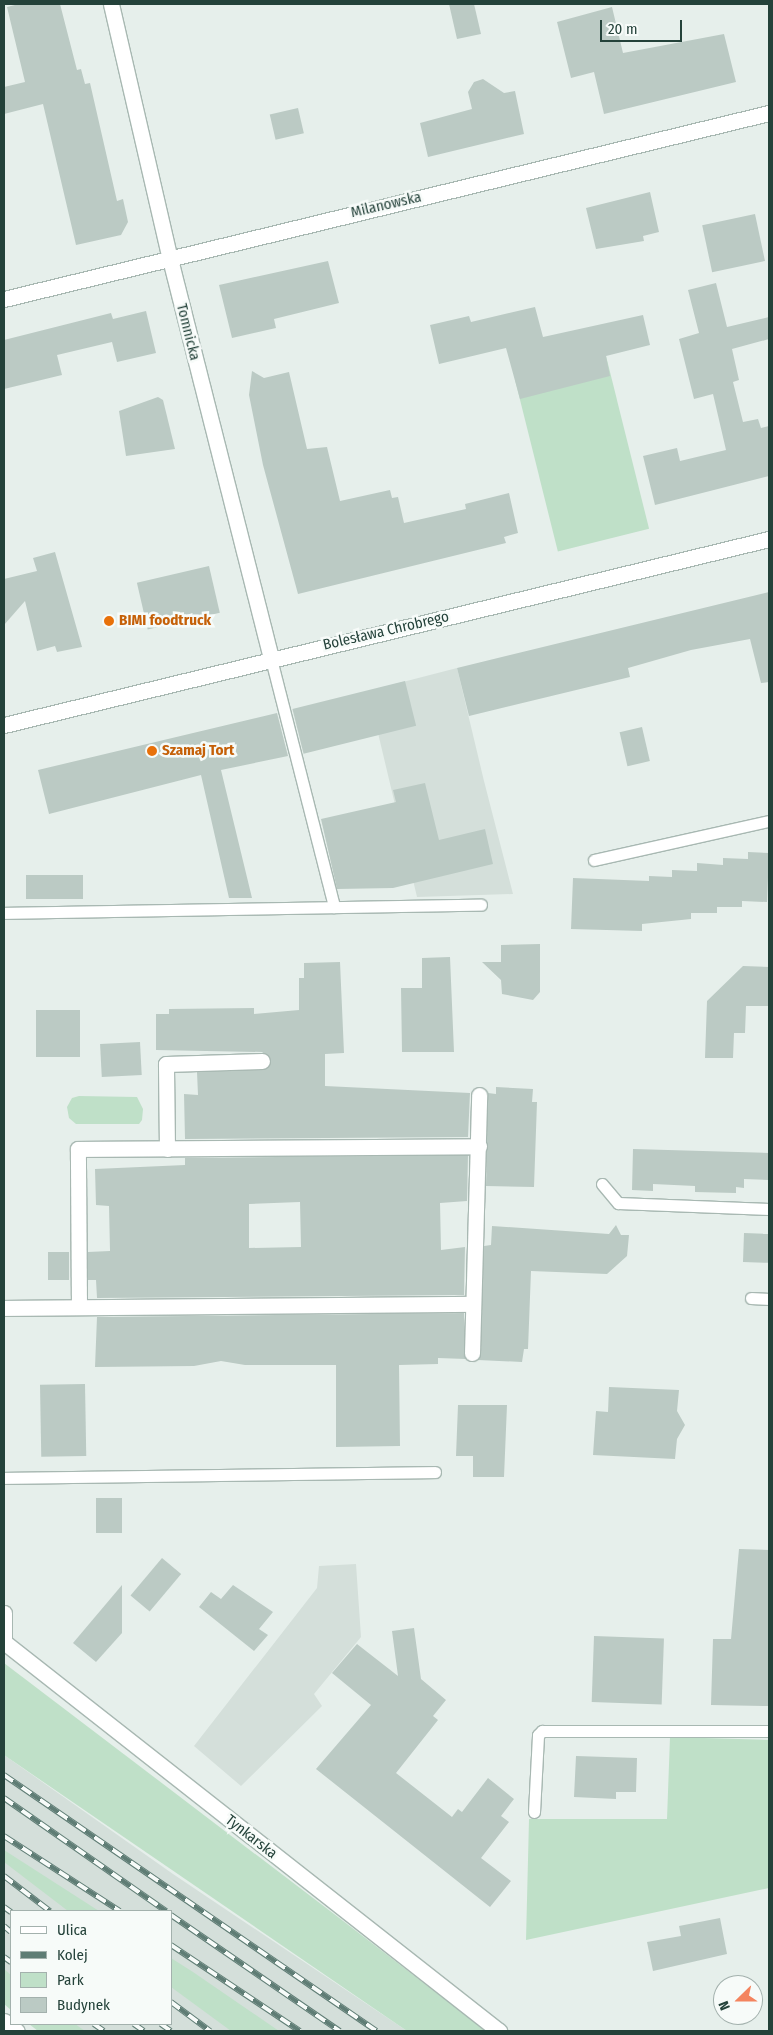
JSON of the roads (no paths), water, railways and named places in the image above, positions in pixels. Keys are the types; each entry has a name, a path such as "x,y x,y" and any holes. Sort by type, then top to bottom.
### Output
{"street":[{"name":"Tomnicka","path":"111,4 170,259 271,658"},
{"name":"Milanowska","path":"4,299 769,114"},
{"name":"Bolesława Chrobrego","path":"4,725 271,658 769,539"},
{"path":"166,1149 166,1064 262,1061"},
{"path":"472,1353 479,1095"},
{"path":"79,1307 78,1149 479,1146"},
{"path":"4,1308 474,1304"},
{"path":"4,1613 4,1642"},
{"name":"Tynkarska","path":"4,1642 499,2031"},
{"path":"4,2021 16,2031"}],"lane":[{"path":"271,658 334,908"},
{"path":"594,860 769,821"},
{"path":"4,913 481,905"},
{"path":"602,1184 618,1203 769,1209"},
{"path":"751,1298 769,1299"},
{"path":"4,1478 435,1472"},
{"path":"534,1812 538,1735 542,1731 769,1731"}],"railway":[{"path":"4,1775 376,2031"},
{"path":"4,1798 165,1910"},
{"path":"4,1836 118,1910"},
{"path":"4,1876 49,1910"},
{"path":"4,1907 10,1911"},
{"path":"172,1916 340,2031"},
{"path":"4,1926 10,1931"},
{"path":"172,1946 300,2031"},
{"path":"4,1957 10,1961"},
{"path":"172,2003 210,2031"},
{"path":"95,2025 104,2031"},
{"path":"135,2025 144,2031"},
{"path":"162,2025 171,2031"}],"place":[{"name":"BIMI foodtruck","path":"109,621"},
{"name":"Szamaj Tort","path":"152,751"}]}
